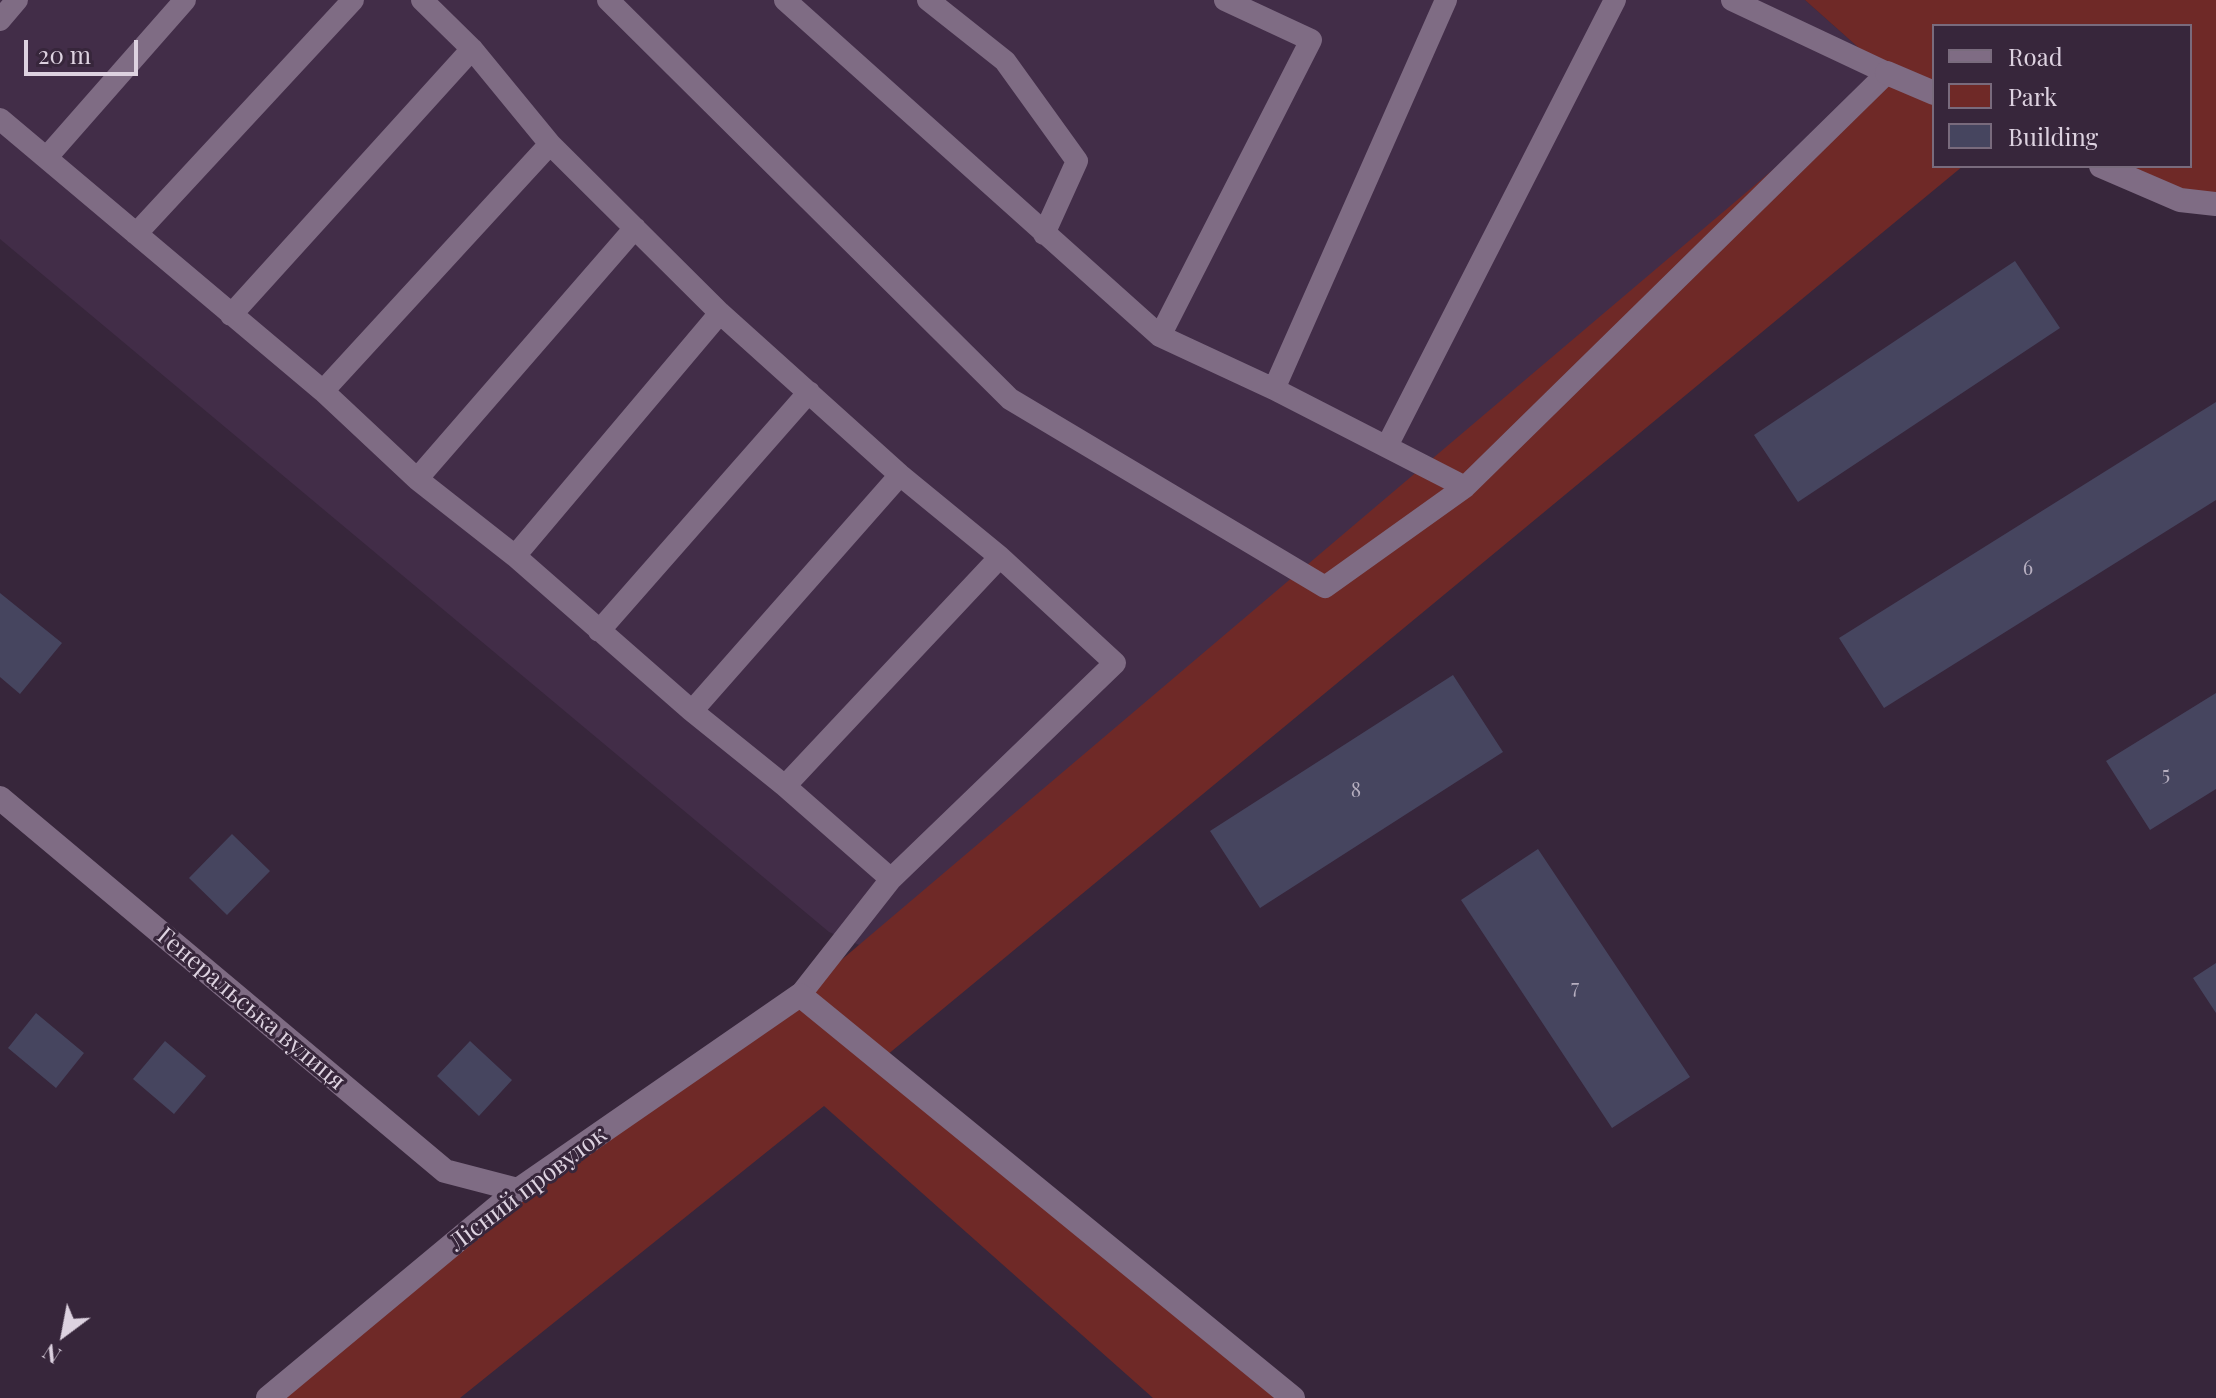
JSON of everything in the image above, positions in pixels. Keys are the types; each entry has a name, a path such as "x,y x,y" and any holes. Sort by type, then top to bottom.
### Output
{"street":[{"path":"1887,73 1932,92"},
{"path":"2106,168 2180,200 2216,204"},
{"name":"Генеральська вулиця","path":"0,798 445,1171 518,1190"},
{"path":"800,995 1293,1398"},
{"name":"Лісний провулок","path":"268,1398 518,1190 800,995"}],"lane":[{"path":"0,20 17,0"},
{"path":"47,157 185,0"},
{"path":"136,234 353,0"},
{"path":"422,0 472,49 550,144 720,313 900,475 1000,557 1115,663 891,879 800,995"},
{"path":"608,0 1010,399 1325,587 1465,487 1887,73 1732,0"},
{"path":"785,0 1160,336 1274,389 1465,487"},
{"path":"928,0 1005,61 1077,161 1044,234"},
{"path":"1160,336 1311,40 1225,0"},
{"path":"1274,389 1446,0"},
{"path":"1387,446 1615,0"},
{"path":"231,315 472,49"},
{"path":"0,119 323,391 417,479 515,556 891,879"},
{"path":"323,391 550,144"},
{"path":"417,479 635,228"},
{"path":"515,556 720,313"},
{"path":"599,631 809,392"},
{"path":"692,711 900,475"},
{"path":"785,786 1000,557"}],"shaded area":[{"path":"0,0 1805,0 1887,73 915,969 829,932 0,239"}],"green space":[{"path":"1805,0 2216,0 2216,204 2107,168 2192,168 2192,24 1932,24 1932,168 1961,168 881,1060 1293,1398 1153,1398 824,1106 460,1398 268,1398 518,1190 800,995 1887,73"}],"building":[{"path":"2015,261 2060,328 1798,502 1754,435"},
{"path":"2216,402 2216,500 1884,708 1839,638"},
{"path":"0,593 62,643 20,694 0,677"},
{"path":"1453,675 1503,752 1260,908 1210,831"},
{"path":"2216,693 2216,789 2150,830 2106,761"},
{"path":"232,834 270,871 227,915 189,878"},
{"path":"1538,849 1690,1077 1612,1128 1461,900"},
{"path":"2216,963 2216,1013 2193,978"},
{"path":"36,1013 84,1053 56,1088 8,1048"},
{"path":"165,1041 206,1076 174,1114 133,1079"},
{"path":"470,1041 512,1080 479,1116 437,1076"}]}
